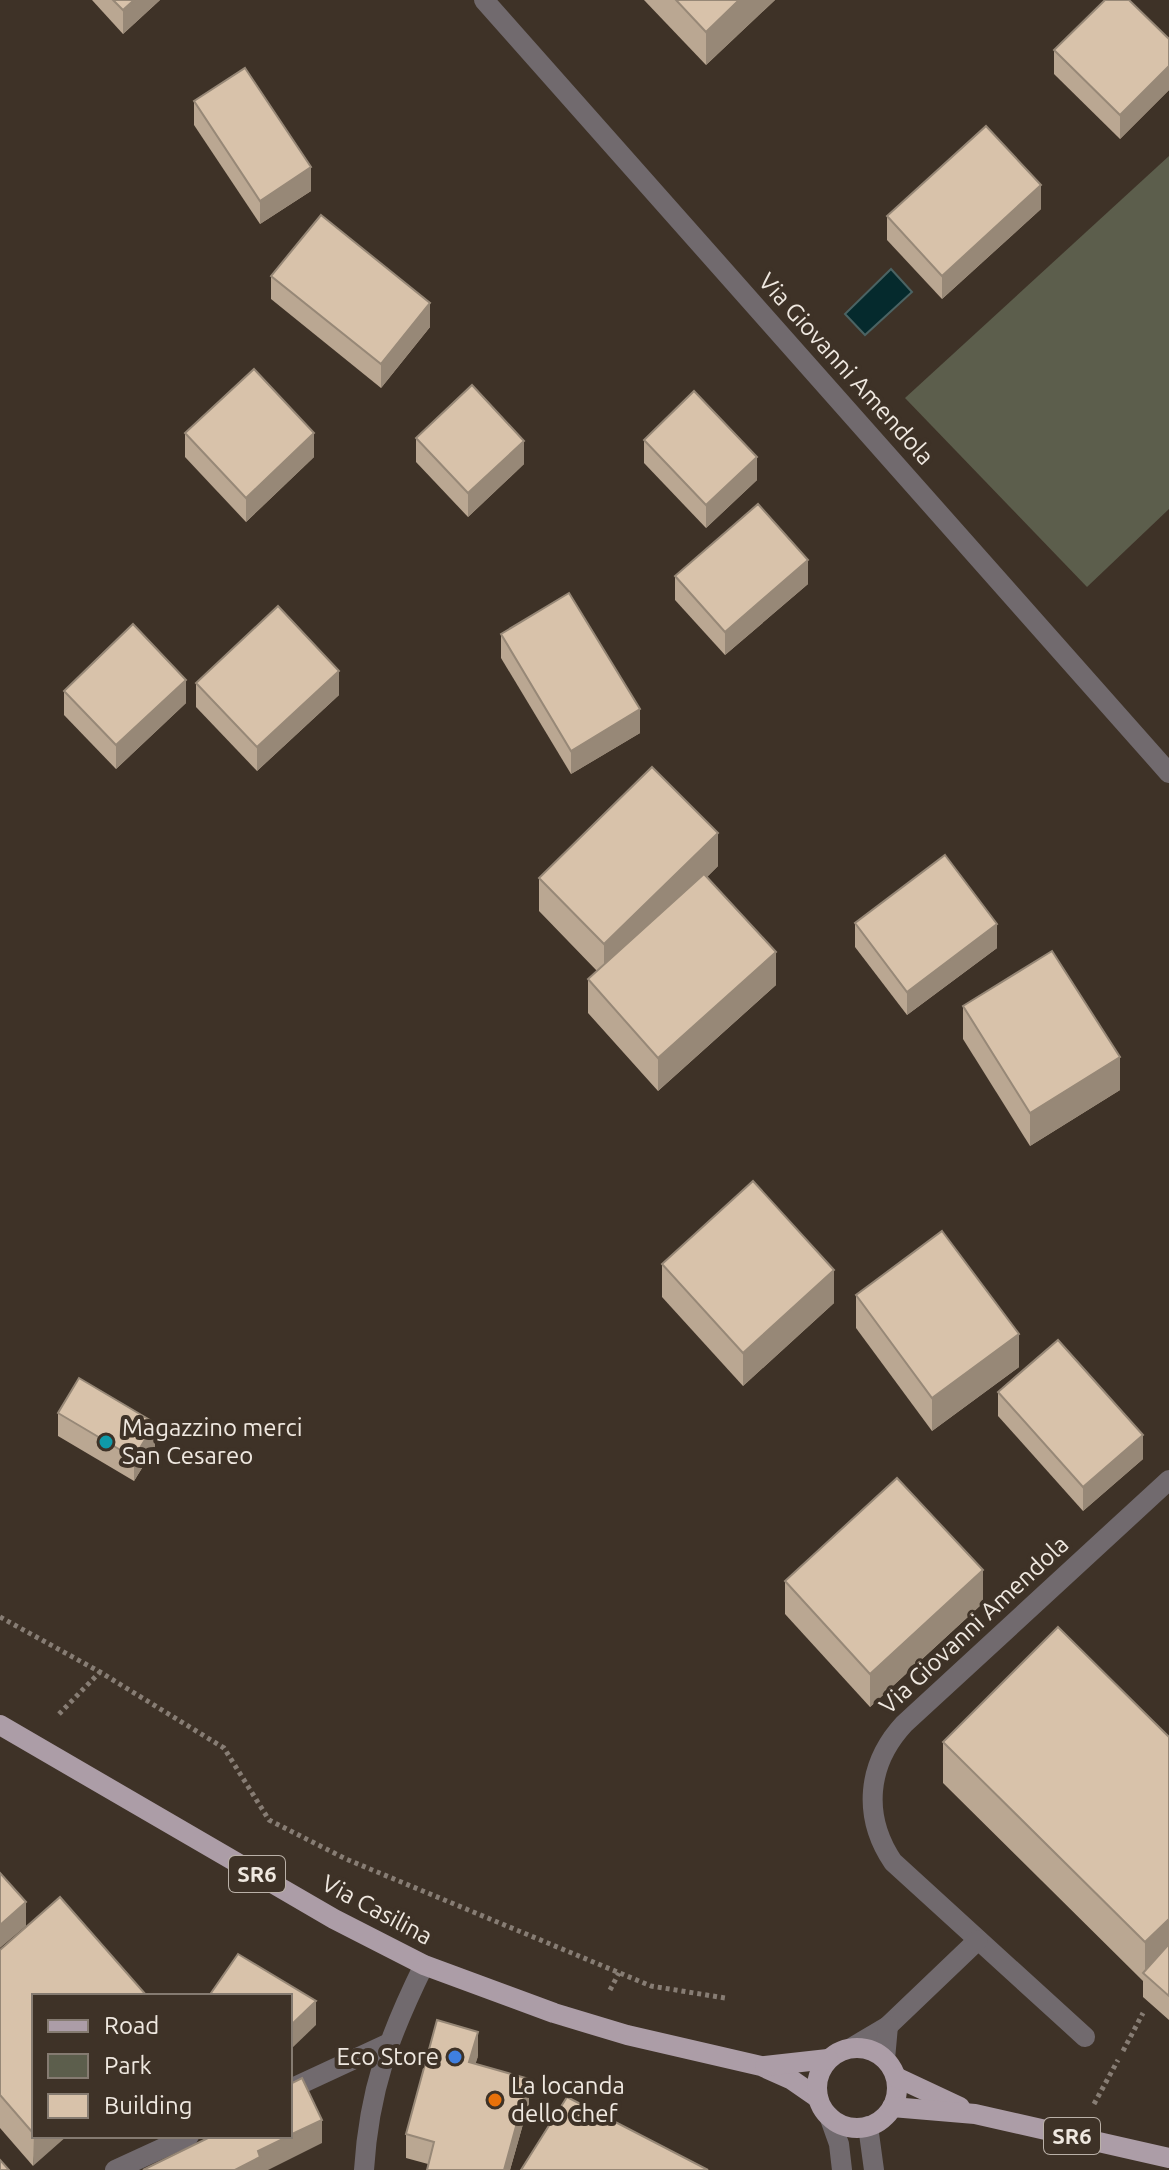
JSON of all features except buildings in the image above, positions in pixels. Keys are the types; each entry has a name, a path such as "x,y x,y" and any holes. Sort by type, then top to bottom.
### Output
{"main road":[{"name":"Via Casilina","path":"0,1725 334,1919 424,1965 554,2013 627,2035 761,2066 792,2080 847,2126 868,2126"},
{"path":"824,2107 818,2077 828,2059 851,2048 867,2049 890,2068 975,2114"},
{"name":"Via Casilina","path":"761,2066 828,2059"},
{"path":"868,2126 886,2116 896,2098 890,2068"},
{"path":"892,2107 975,2114"},
{"name":"SR6","path":"975,2114 1169,2158"}],"street":[{"name":"Via Giovanni Amendola","path":"484,0 1169,773"},
{"name":"Via Giovanni Amendola","path":"1085,2037 901,1870 886,1852 876,1821 873,1783 882,1751 915,1713 1169,1480"},
{"path":"851,2048 888,2026 978,1940"},
{"path":"364,2170 370,2114 387,2044 424,1965"},
{"path":"888,2026 890,2068"},
{"path":"292,2088 387,2044"},
{"path":"824,2107 839,2144 842,2170"},
{"path":"868,2126 874,2170"},
{"path":"115,2170 185,2138"}],"path":[{"path":"0,1617 100,1672 224,1748 269,1820 346,1859 651,1986 725,1998"},
{"path":"1087,2140 1093,2107 1143,2013"}],"green space":[{"path":"1169,156 1169,509 1087,587 905,398"}],"water":[{"path":"891,269 912,292 865,335 845,314"}],"place":[{"name":"Magazzino merci San Cesareo","path":"106,1442"},
{"name":"Eco Store","path":"455,2057"},
{"name":"La locanda dello chef","path":"495,2100"}]}
